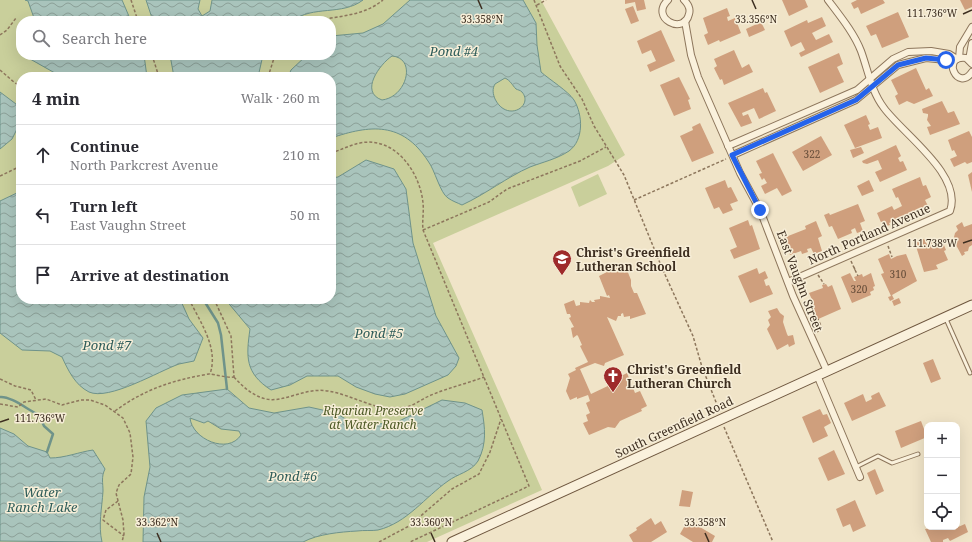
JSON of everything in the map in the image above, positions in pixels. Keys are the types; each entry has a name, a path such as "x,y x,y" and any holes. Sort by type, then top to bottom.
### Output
{"main road":[{"name":"South Greenfield Road","path":"452,542 972,305"}],"street":[{"path":"668,0 662,10 668,22 677,24 685,21"},
{"name":"East Vaughn Street","path":"684,0 690,9 685,21 691,55 698,77 732,155 760,210 809,335 827,371"},
{"path":"828,0 852,34 861,51 872,87"},
{"path":"972,27 960,47 958,59 953,65 953,72 958,77 965,78 972,74"},
{"path":"728,146 856,90 893,58 908,52 931,51 949,54 958,59 970,62 972,43"},
{"path":"732,155 856,100 898,65 926,58 946,60 953,65"},
{"name":"North Portland Avenue","path":"788,282 950,211 953,202 944,177 928,154 883,107 872,87"},
{"path":"792,119 795,127"},
{"path":"817,375 860,477"}],"lane":[{"path":"945,317 970,374"},
{"path":"856,467 878,456 892,463 918,454"}],"path":[{"path":"132,0 137,16"},
{"path":"336,17 360,12 382,0"},
{"path":"534,0 560,66 582,99 594,126 624,175 662,268 693,336 702,367 718,404 727,436 773,542"},
{"path":"537,5 546,0"},
{"path":"0,36 7,30 16,18"},
{"path":"154,60 157,72"},
{"path":"270,72 273,60"},
{"path":"0,70 16,84"},
{"path":"336,151 360,142 370,142 384,145 403,157 414,172 423,203 423,230 529,486 410,542"},
{"path":"423,230 489,202 507,189 580,160 606,147"},
{"path":"634,200 726,159"},
{"path":"0,176 16,168"},
{"path":"885,240 892,257"},
{"path":"848,256 858,276"},
{"path":"816,270 819,279 824,284"},
{"path":"192,304 202,322 212,352 213,365 210,374"},
{"path":"216,304 231,336 234,378 242,387 268,400 281,399 306,391 328,391 376,406 397,409 410,406 430,395 484,377"},
{"path":"809,335 821,330 818,319"},
{"path":"115,411 142,393 176,380 210,374 224,378 234,378"},
{"path":"0,379 15,386 31,390 36,400"},
{"path":"0,404 13,407 20,406 24,402 46,399 62,405 81,400 90,400 97,401 115,411 123,418 129,428 133,457 131,474 119,485 116,493 122,515 124,536 122,542"},
{"path":"379,542 409,526 452,489 479,474 490,452 501,419"},
{"path":"118,501 106,510 102,520 124,536"}],"green space":[{"name":"Riparian Preserve at Water Ranch","path":"0,0 541,0 625,155 608,166 433,243 542,490 427,542 0,542"},
{"path":"598,174 607,194 579,207 571,187"}],"water":[{"path":"25,0 122,0 129,16 33,16 28,1"},
{"path":"146,0 200,0 198,9 202,16 151,16"},
{"path":"212,0 363,0 346,8 309,13 300,16 202,16 210,11"},
{"name":"Pond #4","path":"410,0 523,0 536,23 537,45 541,72 568,93 577,106 580,120 580,134 574,146 560,156 521,171 462,205 451,200 442,191 431,165 418,148 407,139 396,133 372,129 359,130 336,137 336,72 290,72 302,60 336,60 336,36 363,33 383,24","holes":["392,56 400,58 404,63 406,78 398,92 391,97 382,100 375,96 372,91 374,78 377,71","505,78 516,89 520,90 525,97 525,102 518,110 506,110 500,106 495,99 493,92 495,84"]},
{"path":"32,60 145,60 146,72 53,72"},
{"path":"171,60 262,60 259,72 173,72"},
{"path":"0,92 16,104 16,131 12,139 0,149"},
{"name":"Pond #5","path":"366,160 394,169 406,189 413,243 436,316 459,358 456,366 448,375 405,394 390,397 375,394 356,387 338,376 307,376 290,385 271,390 262,384 252,371 248,356 250,329 229,304 336,304 336,177"},
{"name":"Pond #7","path":"16,193 16,304 182,304 189,319 203,338 194,361 179,364 121,389 98,394 89,392 76,381 69,372 62,357 50,351 22,350 0,333 0,201"},
{"name":"Pond #6","path":"227,389 249,408 274,413 309,407 336,413 352,423 393,424 442,400 465,403 482,410 484,442 481,455 472,468 448,481 398,522 378,530 350,531 329,534 315,537 303,542 143,542 144,497 150,467 146,421 156,408 182,395","holes":["190,418 204,423 208,421 221,429 239,431 241,435 235,441 228,444 211,442 197,432 192,426"]},
{"name":"Water Ranch Lake","path":"0,428 14,434 28,446 47,452 50,458 93,450 105,469 103,477 100,523 102,542 0,541"}],"building":[{"path":"625,0 644,0 646,9 637,11 635,2 625,4"},
{"path":"782,0 805,0 808,7 789,16"},
{"path":"857,0 883,0 885,3 861,14 858,7 854,9 851,3"},
{"path":"960,0 972,0 972,7 965,10"},
{"path":"633,6 639,21 631,24 625,9"},
{"path":"727,8 730,16 727,17 728,21 735,18 741,33 720,42 719,40 708,45 704,35 708,33 703,18"},
{"path":"898,12 909,37 882,48 876,34 871,36 866,26"},
{"path":"822,17 826,26 812,33 816,40 829,34 833,42 801,57 799,53 805,50 801,42 791,47 784,31 807,20 808,23"},
{"path":"761,22 765,30 749,37 746,29"},
{"path":"661,30 675,61 650,72 647,65 656,61 651,50 642,54 637,41"},
{"path":"734,50 742,68 749,64 753,72 724,85 722,79 720,80 714,68 717,66 714,59"},
{"path":"839,53 843,64 837,67 844,82 820,93 808,67"},
{"path":"916,68 926,90 929,88 933,96 914,104 907,101 899,105 895,96 898,94 891,80"},
{"path":"679,77 690,99 688,100 691,109 674,116 660,85"},
{"path":"763,88 765,93 767,92 776,111 759,119 754,108 742,113 743,116 748,114 752,123 741,127 728,103"},
{"path":"942,101 948,113 954,111 960,124 930,135 927,127 931,126 927,120 928,114 923,113 922,109"},
{"path":"866,115 870,124 868,125 870,130 878,127 882,138 855,148 844,125"},
{"path":"700,123 714,153 692,162 680,136 693,130 692,127"},
{"path":"969,131 972,137 972,162 967,164 965,162 954,167 950,159 957,156 954,150 952,151 948,140"},
{"path":"821,136 832,155 803,171 792,152"},
{"path":"896,145 901,156 898,158 900,162 903,161 907,170 880,182 875,172 882,169 878,160 867,164 863,163 862,161"},
{"path":"861,147 864,153 853,158 850,150"},
{"path":"773,153 792,191 782,196 777,188 765,194 761,186 767,183 764,178 762,180 759,174 762,173 756,161"},
{"path":"972,172 972,192 968,175"},
{"path":"920,177 923,186 926,185 931,197 925,200 928,206 883,227 877,213 892,206 894,210 902,206 892,189"},
{"path":"725,180 728,188 731,187 738,201 730,204 733,210 723,214 719,207 714,209 705,188"},
{"path":"869,180 874,191 862,196 857,186"},
{"path":"858,204 865,221 860,223 863,231 857,233 855,228 851,230 852,233 838,239 832,226 829,227 824,215 829,213 830,215"},
{"path":"748,220 750,226 752,225 760,249 734,259 730,250 737,247 729,228"},
{"path":"816,221 822,236 818,238 822,251 814,254 811,248 807,249 808,252 802,254 801,251 790,255 783,238 806,229 805,226"},
{"path":"962,222 964,227 972,224 972,245 969,247 968,251 964,252 965,254 962,256 956,245 954,237 958,230 956,226"},
{"path":"941,238 948,260 936,265 938,269 924,272 915,243 924,239 928,246 928,243 934,240 936,245 939,243 937,240"},
{"path":"889,254 891,259 906,254 917,281 892,295 894,299 890,301 888,297 891,296 881,274 884,273 878,259"},
{"path":"625,265 634,293 637,293 646,314 630,319 630,316 624,317 623,313 621,316 618,316 616,321 607,317 624,355 605,363 604,366 595,363 580,369 591,394 612,384 613,388 610,389 611,391 616,389 613,383 616,382 615,379 627,373 635,393 640,391 647,406 641,409 642,411 620,421 615,428 608,427 589,435 583,423 588,421 586,415 590,413 586,403 590,401 588,395 570,400 566,391 570,378 568,374 576,370 575,368 588,362 580,346 582,345 578,336 577,335 573,338 571,328 574,327 569,318 571,317 570,314 567,314 564,304 574,300 576,306 580,305 580,302 589,303 590,300 595,302 594,300 600,299 600,296 610,298 609,295 607,296 599,276"},
{"path":"757,268 759,274 765,271 768,278 764,280 766,286 769,285 773,294 750,303 738,276"},
{"path":"850,273 854,281 856,281 854,277 862,274 863,277 871,273 875,286 873,287 874,290 870,292 871,295 852,303 841,277"},
{"path":"826,284 828,287 832,285 841,309 816,320 810,306 814,304 809,293 823,288 822,285"},
{"path":"899,298 901,303 894,306 892,301"},
{"path":"777,308 784,316 783,322 788,336 793,335 795,344 789,347 788,344 777,350 767,329 770,325 768,320 771,317 768,311"},
{"path":"933,359 941,379 931,383 923,363"},
{"path":"879,392 886,406 852,421 844,403 863,394 866,402 872,399 871,396"},
{"path":"820,409 823,415 827,414 831,423 824,427 828,436 813,443 802,417"},
{"path":"921,421 924,429 924,438 901,448 895,431"},
{"path":"834,450 845,474 828,481 818,458"},
{"path":"875,469 884,491 876,495 867,473"},
{"path":"682,490 693,492 690,507 679,506"},
{"path":"855,500 866,526 853,532 850,524 843,527 836,509"},
{"path":"651,518 655,525 661,521 667,532 651,542 633,542 629,535 637,530 636,528"},
{"path":"688,520 715,536 712,542 693,542 680,534"},
{"path":"965,524 968,532 950,541 948,538 943,540 943,542 931,542 925,530 960,530 960,526"}],"waterway":[{"path":"206,304 218,323 221,335 227,389"},
{"path":"0,397 14,401 39,415 44,426 53,434 47,452"}],"place":[{"name":"Christ's Greenfield Lutheran School","path":"562,276"},
{"name":"Christ's Greenfield Lutheran Church","path":"613,393"}],"route":[{"path":"760,210 732,155 856,100 886,73 898,65 926,58 946,60"}]}
